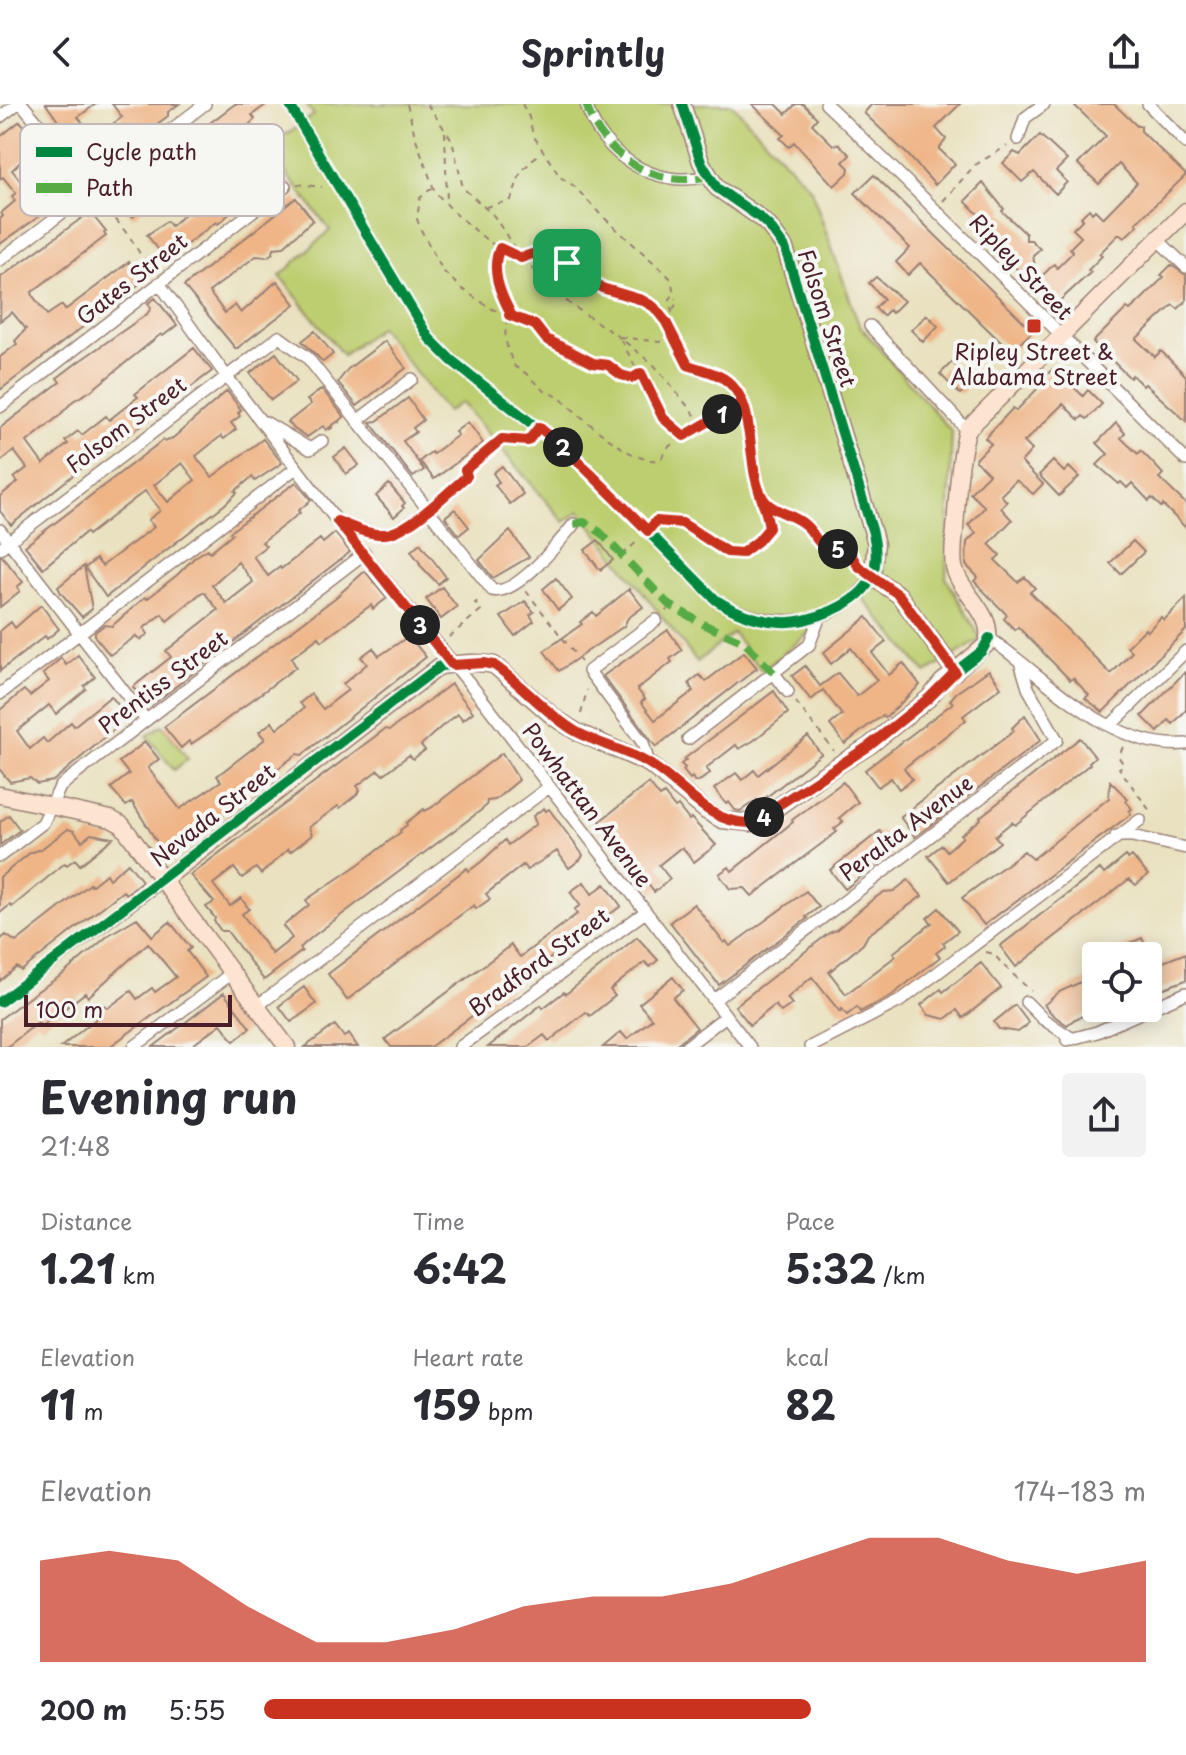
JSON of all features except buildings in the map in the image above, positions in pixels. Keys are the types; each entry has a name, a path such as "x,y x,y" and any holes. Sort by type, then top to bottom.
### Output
{"street":[{"path":"0,117 19,104 36,124"},
{"path":"179,124 205,104"},
{"path":"289,104 429,338 451,360 574,457 704,590 729,608 763,620 795,622 820,616 854,597 872,577 899,595 955,672"},
{"path":"586,104 598,132 624,160 674,179 708,176"},
{"name":"Folsom Street","path":"682,104 708,176 717,188 769,226 785,248 876,544 872,577"},
{"name":"Ripley Street","path":"826,104 936,209 1186,460"},
{"path":"1018,139 1025,118 1044,104"},
{"path":"1148,104 1186,143"},
{"path":"452,665 494,665 555,718 577,732 649,764 706,811 722,820 751,823 764,817 844,763 919,706 982,651 989,638 986,621 958,579 953,558 958,465 967,430 1186,211"},
{"path":"0,260 58,216"},
{"name":"Gates Street","path":"0,407 246,216"},
{"path":"1157,239 1186,267"},
{"name":"Powhattan Avenue","path":"159,283 296,468 750,1047"},
{"path":"870,326 967,430"},
{"name":"Folsom Street","path":"4,545 279,337 307,357 354,417"},
{"path":"412,379 354,417 495,591 518,581 538,565 574,524"},
{"path":"257,417 310,449 322,441"},
{"path":"0,694 296,468"},
{"path":"337,521 362,531 387,534 409,523 467,476"},
{"path":"0,530 4,545 80,633 146,720"},
{"name":"Prentiss Street","path":"0,856 43,823 60,787 68,780 365,553"},
{"path":"688,739 809,645 820,616"},
{"path":"649,764 643,743 589,676 656,620"},
{"path":"989,638 1021,665 1041,676 1071,703 1129,735 1157,743 1183,744"},
{"path":"1111,725 1186,651"},
{"name":"Nevada Street","path":"0,1002 440,666 452,665"},
{"name":"Peralta Avenue","path":"714,1000 1057,740 1028,688 1021,665"},
{"path":"774,673 788,692"},
{"path":"257,1006 549,787"},
{"path":"0,795 117,822 287,1047"},
{"path":"810,1047 900,1001 1138,820"},
{"path":"1116,836 1132,836 1186,848"},
{"name":"Bradford Street","path":"460,1047 644,913"},
{"path":"134,1047 232,973"},
{"path":"1026,1002 1070,1040 1097,1032 1186,993"},
{"path":"686,1047 726,1016"}],"path":[{"path":"407,104 434,187 447,205 472,229 521,258 532,254 567,263 602,288 648,303 669,326 688,365 723,378 736,391 750,432 756,482 764,501 769,528 742,553 727,552 682,523 656,521 622,555"},
{"path":"427,104 452,140 459,182 494,216 521,258 570,304 619,337 668,379 703,425"},
{"path":"522,104 533,135 560,177 574,186 607,221 671,279 674,296 669,302 672,311 666,322"},
{"path":"445,131 447,205"},
{"path":"936,209 975,165 1018,139"},
{"path":"485,208 511,200 521,172 541,150"},
{"path":"285,186 288,183 323,187 334,181"},
{"path":"434,187 420,198 417,219 443,271 462,289 492,309 535,325 546,339 593,363 608,365 621,375 632,378 641,373"},
{"path":"113,216 131,239 143,262"},
{"path":"500,248 496,271 501,295 510,312 503,327 507,350 515,367 525,371 545,392 560,397 572,411 599,432 639,457 658,460 666,449 684,436 741,403"},
{"path":"619,337 659,342 663,341 669,326"},
{"path":"619,337 663,418 684,436"},
{"path":"322,441 327,432 354,417"},
{"path":"467,476 465,470 502,439 528,441 539,427"},
{"path":"764,501 802,522 824,545 849,551 858,566 872,577"},
{"path":"518,581 589,676 577,732"},
{"path":"452,665 447,646 449,635 481,610 475,603 495,591"},
{"path":"788,692 844,763"},
{"path":"1129,735 1118,756 1124,765 1119,768 1151,811 1136,812 1138,820"},
{"path":"978,942 988,954 994,954 1024,982 1035,996 1026,1002"}],"green space":[{"path":"306,104 732,104 811,189 859,325 952,432 946,578 981,639 926,673 858,593 762,671 733,633 697,662 580,511 564,522 461,402 447,412 380,327 343,355 280,276 330,230 284,171 284,136 314,115"},
{"path":"162,725 188,759 174,770 147,736"}],"marked path":[{"path":"586,104 604,139 633,164 669,178 708,176"},
{"path":"574,524 584,522 600,532 668,604 744,642 774,673"}],"cycle path":[{"path":"289,104 429,338 451,360 574,457 716,600 755,618 781,622 805,620 846,603 866,586 875,566 873,533 785,248 759,217 717,188 701,162 682,104"},
{"path":"0,1002 440,666 494,665 555,718 577,732 649,764 706,811 722,820 751,823 869,746 982,651 989,638"}],"place":[{"name":"Ripley Street & Alabama Street","path":"1034,326"}],"route":[{"path":"567,263 532,254 521,258 500,248 496,271 509,315 535,325 546,339 593,363 608,365 621,375 632,378 641,373 663,418 684,436 741,403 746,416 750,432 756,482 768,514 769,528 758,541 742,553 727,552 682,523 656,521 648,531 574,457 539,427 528,441 502,439 465,470 467,476 394,532 362,531 337,521 452,665 494,665 555,718 577,732 649,764 706,811 722,820 751,823 869,746 929,698 955,672 899,595 858,566 849,551 824,545 802,522 764,501 756,482 746,416 736,391 723,378 688,365 661,313 654,307 642,300 602,288 567,263"}]}
